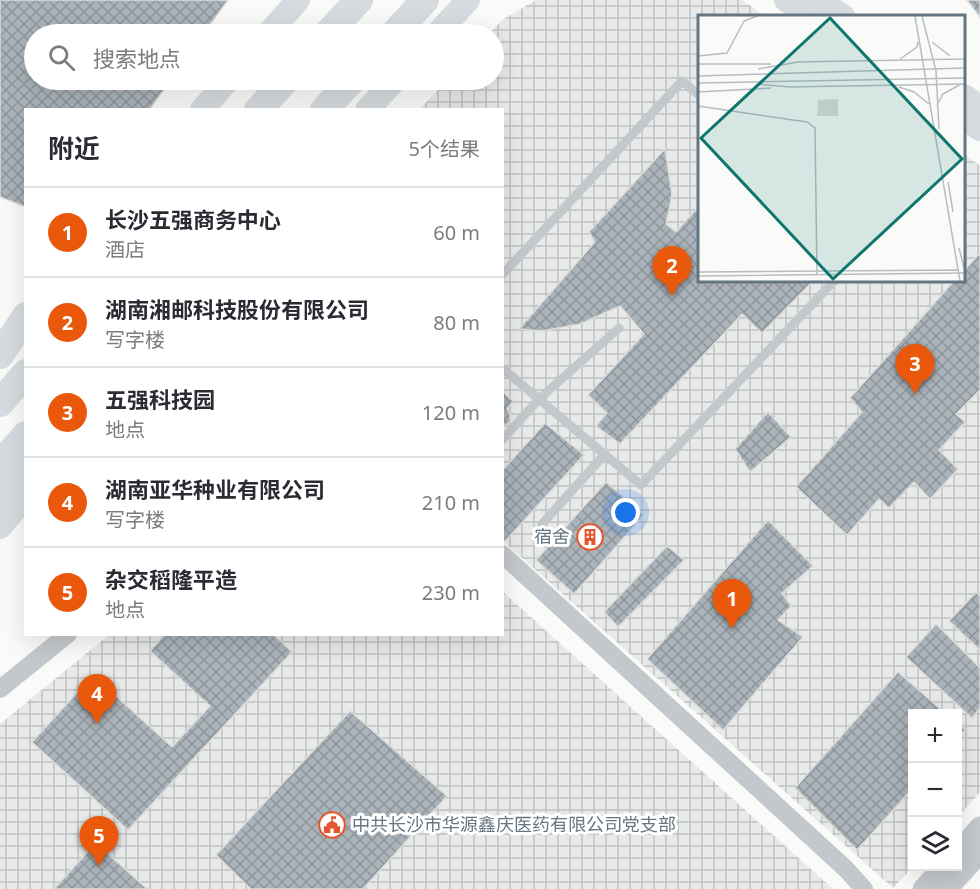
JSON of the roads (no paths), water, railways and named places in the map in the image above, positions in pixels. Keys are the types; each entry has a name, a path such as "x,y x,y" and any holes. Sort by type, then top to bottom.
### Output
{"highway":[{"path":"336,24 359,0"},
{"path":"403,24 425,0"},
{"path":"260,108 277,90"},
{"path":"326,108 343,90"},
{"path":"0,355 24,319"},
{"path":"0,403 24,375"},
{"path":"0,464 24,437"},
{"path":"0,494 24,473"}],"main road":[{"path":"277,24 298,0"},
{"path":"446,24 468,0"},
{"path":"786,0 809,15"},
{"path":"818,0 841,15"},
{"path":"204,108 219,90"},
{"path":"370,108 386,90"},
{"path":"965,97 980,107"},
{"path":"965,119 980,129"},
{"path":"0,338 24,309"},
{"path":"0,527 24,498"}],"street":[{"path":"504,556 846,869 864,889"},
{"path":"0,689 66,636"},
{"path":"962,847 980,827"},
{"path":"947,889 980,853"},
{"path":"924,889 940,871"}],"lane":[{"path":"504,273 682,81 698,95"},
{"path":"504,370 641,485 833,282"},
{"path":"504,438 539,399 619,328"},
{"path":"542,524 605,454"}],"place":[{"name":"湖南湘邮科技股份有限公司","path":"672,296"},
{"name":"五强科技园","path":"915,394"},
{"name":"宿舍","path":"590,537"},
{"name":"长沙五强商务中心","path":"732,629"},
{"name":"湖南亚华种业有限公司","path":"97,724"},
{"name":"中共长沙市华源鑫庆医药有限公司党支部","path":"332,825"},
{"name":"杂交稻隆平造","path":"99,866"}]}
